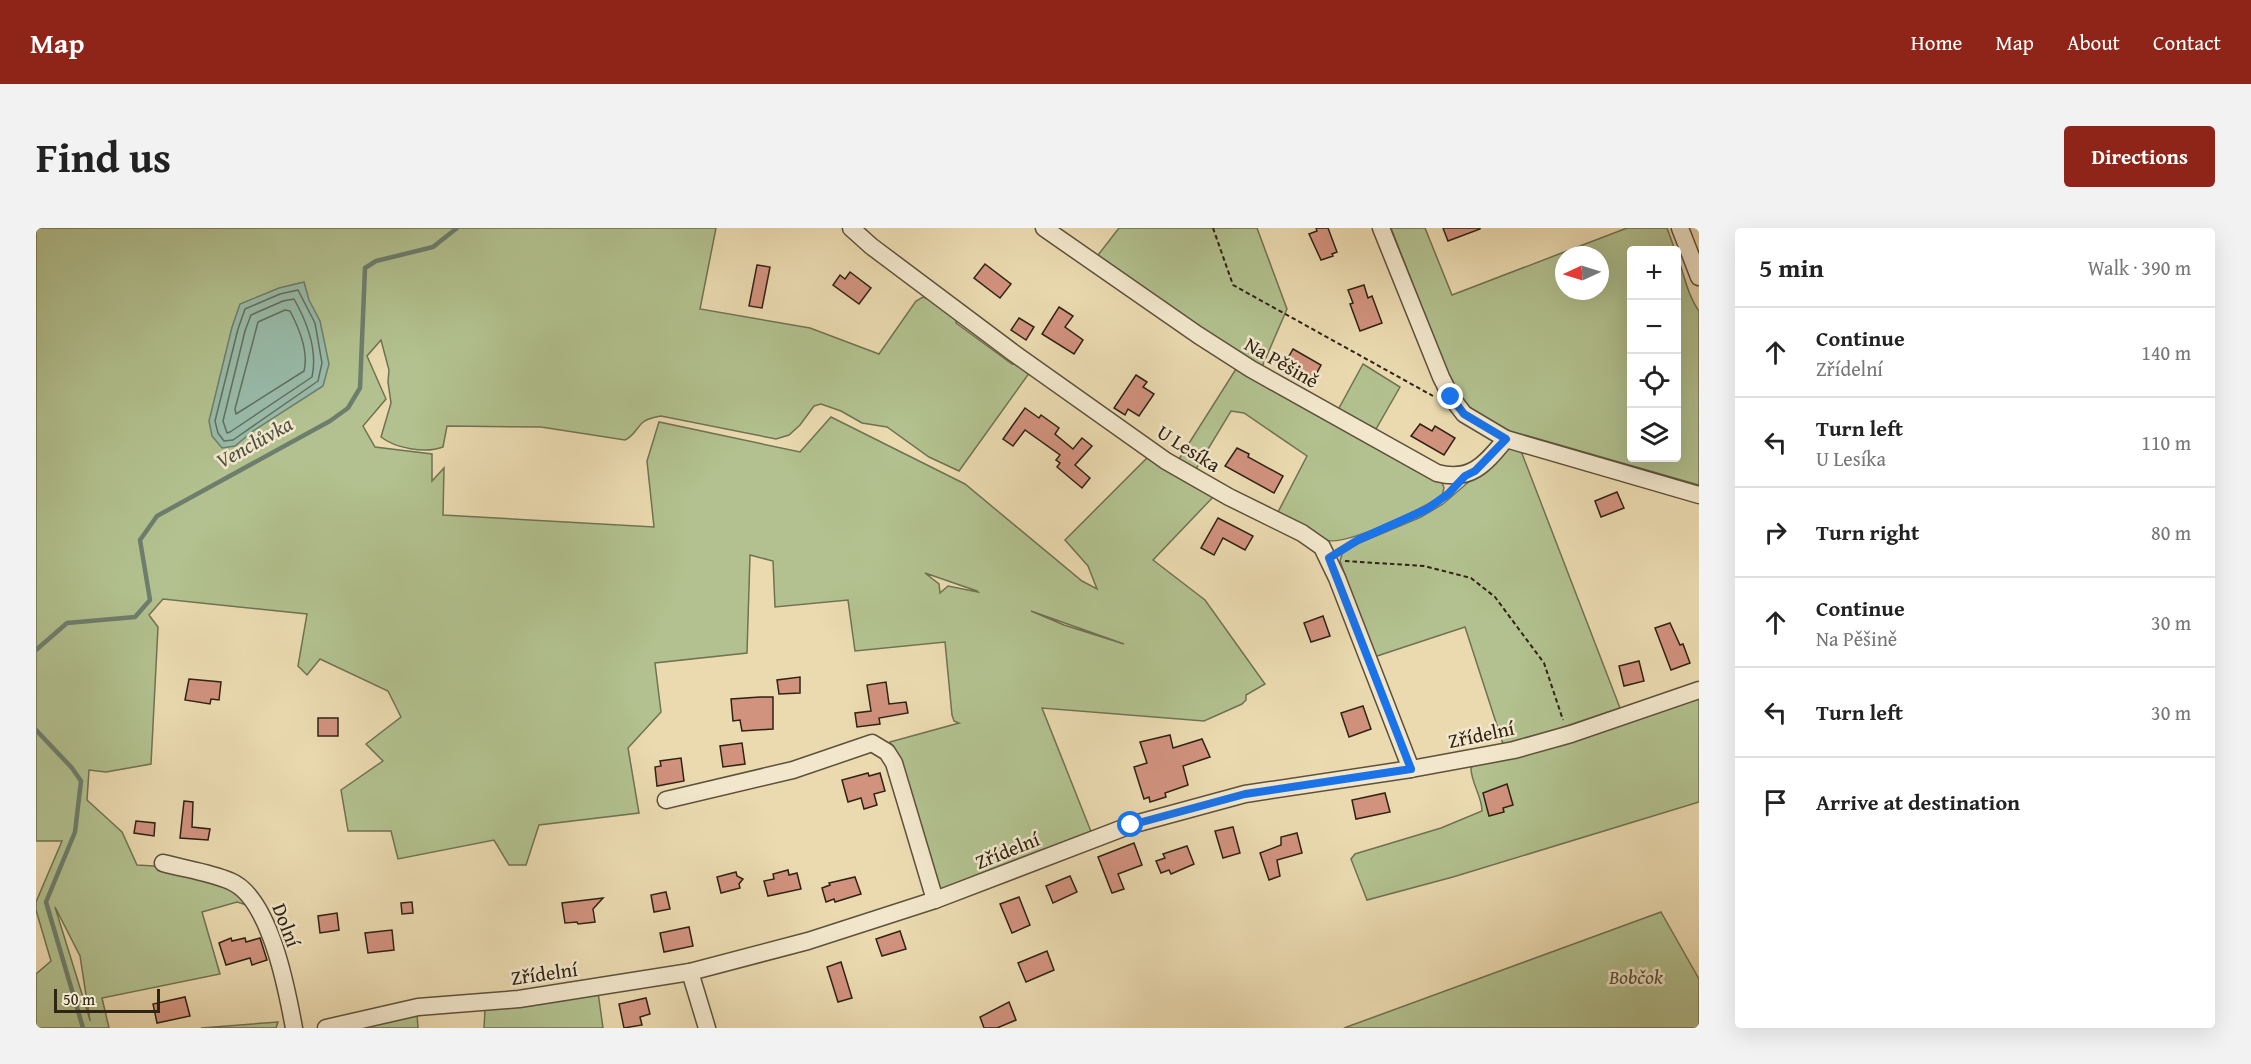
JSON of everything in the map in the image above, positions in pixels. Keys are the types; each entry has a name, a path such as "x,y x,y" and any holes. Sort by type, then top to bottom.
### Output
{"street":[{"name":"U Lesíka","path":"851,228 871,246 997,340 1147,447 1229,497 1302,533 1322,547 1329,559 1411,769"},
{"name":"Na Pěšině","path":"1044,228 1189,330 1251,369 1437,473 1451,477 1465,476"},
{"path":"1381,228 1441,377 1451,397 1464,414 1506,439 1699,495"},
{"path":"1680,228 1699,277"},
{"path":"1465,476 1475,471 1506,439"},
{"name":"Zřídelní","path":"326,1028 418,1007 519,999 690,972 808,942 935,900 1131,825 1245,794 1411,769 1514,750 1582,730 1699,690"},
{"path":"666,800 793,770 872,743 887,752 894,763 935,900"},
{"name":"Dolní","path":"164,863 231,881 246,891 261,911 286,984 294,1028"},
{"path":"690,972 707,1028"}],"path":[{"path":"1214,228 1233,285 1434,397"},
{"path":"1329,559 1358,540 1427,509 1448,494 1465,476"},
{"path":"1329,559 1424,566 1471,578 1495,597 1544,663 1563,721 1573,728 1582,730"}],"green space":[{"path":"36,228 716,228 700,309 810,328 879,354 916,301 923,297 957,319 956,323 1012,364 1019,364 1030,372 959,471 929,457 887,427 862,423 841,411 821,404 814,406 800,425 789,435 776,439 661,416 644,421 625,440 541,427 447,426 443,447 419,450 402,447 381,437 391,403 389,370 381,340 367,356 386,399 363,426 375,447 432,454 432,481 444,468 443,515 654,527 647,461 659,422 800,452 831,417 965,484 1082,581 1097,589 1088,566 1065,540 1150,455 1215,495 1153,560 1205,600 1265,684 1246,695 1246,700 1242,704 1204,721 1042,708 1092,834 941,893 890,742 959,723 954,721 952,715 945,642 855,651 848,600 775,607 773,561 750,555 747,653 655,663 661,712 628,748 639,813 539,825 526,865 509,865 494,840 398,859 391,831 348,831 341,790 383,761 366,744 401,717 388,691 320,659 307,675 298,666 307,614 163,599 149,615 158,627 151,764 106,772 89,770 87,800 122,832 137,865 154,866 229,888 250,906 237,902 202,912 220,974 102,998 109,1028 36,1028 36,974 51,961 36,910 36,902 62,841 36,841","holes":["925,573 977,591 978,592 948,586 940,593 939,584","1031,611 1124,644 1064,625","55,907 80,956 90,1019"]},
{"path":"1119,228 1257,228 1287,309 1262,367 1095,259"},
{"path":"1391,228 1425,228 1452,295 1555,256 1555,300 1609,300 1609,246 1580,246 1627,228 1667,228 1674,246 1627,246 1627,462 1681,462 1681,266 1699,311 1699,485 1507,430 1472,410 1459,397 1451,382"},
{"path":"1363,364 1400,387 1376,429 1338,410"},
{"path":"1236,369 1442,482 1444,488 1442,496 1402,517 1366,532 1336,541 1326,540 1277,514 1307,456 1244,413 1231,411 1196,469 1179,459"},
{"path":"1513,448 1521,451 1620,708 1504,747 1465,627 1374,657 1340,561 1342,554 1350,547 1421,517 1443,504 1507,449"},
{"path":"1699,698 1699,802 1453,877 1367,900 1351,859 1355,854 1441,828 1482,811 1471,774 1471,768 1477,763"},
{"name":"Bobčok","path":"1661,912 1699,979 1699,1028 1344,1028"},
{"path":"598,992 603,1028 484,1028 485,1009"},
{"path":"417,1014 418,1028 343,1028"},
{"path":"278,1022 276,1028 201,1028"}],"water":[{"path":"304,282 309,300 320,321 329,364 323,386 253,431 235,446 222,448 212,436 209,421 232,327 240,304 279,288"}],"building":[{"path":"1316,228 1328,228 1337,252 1332,254 1333,256 1321,260 1309,234 1317,231"},
{"path":"1443,228 1480,228 1480,229 1448,241"},
{"path":"985,264 1011,284 1000,298 974,278"},
{"path":"757,265 770,267 762,308 749,306"},
{"path":"850,272 871,288 859,304 833,285 840,275 845,279"},
{"path":"1364,285 1368,298 1372,296 1382,323 1360,331 1350,304 1353,303 1348,290"},
{"path":"1059,307 1073,316 1065,327 1083,340 1074,354 1042,334"},
{"path":"1019,318 1034,327 1026,340 1011,330"},
{"path":"1293,349 1321,365 1312,382 1283,367"},
{"path":"1136,375 1147,382 1143,387 1154,394 1139,416 1128,409 1125,415 1114,408"},
{"path":"1025,408 1039,418 1041,415 1059,428 1055,434 1073,449 1082,438 1092,446 1075,465 1090,478 1082,488 1057,467 1060,463 1056,460 1060,455 1025,430 1013,446 1003,439"},
{"path":"1420,424 1432,431 1435,426 1455,438 1444,455 1411,436"},
{"path":"1237,448 1249,454 1248,457 1283,476 1274,493 1225,466"},
{"path":"1617,492 1624,508 1601,517 1595,501"},
{"path":"1218,518 1253,536 1245,550 1223,538 1214,555 1201,548"},
{"path":"1323,616 1330,636 1311,642 1304,623"},
{"path":"1670,623 1680,645 1683,644 1690,663 1671,670 1655,628"},
{"path":"1639,661 1644,681 1624,686 1619,666"},
{"path":"800,677 800,693 779,694 777,680"},
{"path":"189,679 221,682 219,700 211,699 210,704 185,700"},
{"path":"886,682 889,704 906,702 908,713 879,718 880,724 857,727 855,713 871,711 867,685"},
{"path":"773,697 773,729 742,731 740,720 733,721 731,699"},
{"path":"1363,706 1371,729 1349,737 1341,713"},
{"path":"318,718 338,718 338,736 318,736"},
{"path":"1170,735 1173,748 1202,739 1210,757 1183,766 1188,785 1165,793 1166,797 1150,802 1149,797 1144,799 1134,767 1147,763 1140,742"},
{"path":"742,743 745,764 723,767 720,746"},
{"path":"681,758 684,781 657,786 655,767 661,766 660,761"},
{"path":"868,773 869,776 880,773 885,791 874,794 877,805 864,809 861,798 848,802 842,780"},
{"path":"1507,784 1513,805 1503,808 1504,812 1489,816 1483,793"},
{"path":"1385,793 1390,812 1356,819 1352,800"},
{"path":"184,801 193,802 192,827 210,829 208,840 180,838"},
{"path":"136,821 155,823 154,836 134,833"},
{"path":"1233,827 1240,853 1223,858 1215,831"},
{"path":"1297,833 1302,853 1277,860 1280,876 1269,880 1260,853 1281,845 1281,837"},
{"path":"1134,843 1142,865 1118,874 1124,889 1112,893 1098,857"},
{"path":"1187,846 1194,864 1171,874 1169,870 1161,873 1156,861 1165,858 1163,854"},
{"path":"788,870 789,875 797,873 801,889 768,896 764,881 774,879 773,874"},
{"path":"736,872 737,876 743,879 739,884 740,888 721,893 717,877"},
{"path":"1070,876 1077,892 1053,903 1046,886"},
{"path":"855,877 861,894 835,902 834,899 826,902 822,888 830,885 829,883"},
{"path":"666,892 670,909 654,912 651,895"},
{"path":"1019,897 1030,925 1012,933 1000,904"},
{"path":"603,898 593,909 595,922 565,923 562,903"},
{"path":"412,902 413,913 402,914 401,903"},
{"path":"337,913 339,930 320,933 318,916"},
{"path":"689,927 693,946 664,952 660,933"},
{"path":"392,930 394,950 368,953 365,933"},
{"path":"900,931 906,949 882,956 876,939"},
{"path":"231,938 232,941 245,938 246,942 260,938 267,960 252,965 250,958 226,965 219,943"},
{"path":"1047,951 1054,970 1026,982 1018,963"},
{"path":"841,962 852,998 838,1002 827,967"},
{"path":"185,997 190,1016 157,1023 153,1004"},
{"path":"646,998 650,1014 640,1017 642,1025 624,1028 619,1004"},
{"path":"1009,1002 1016,1020 997,1028 984,1028 980,1017"}],"waterway":[{"name":"Venclůvka","path":"36,650 67,623 135,617 150,600 140,540 157,516 330,421 348,408 360,388 365,268 376,261 433,247 457,228"},
{"name":"Venclůvka","path":"36,730 72,768 81,781 75,832 46,902 83,1028"}],"route":[{"path":"1131,825 1245,794 1411,769 1329,558 1358,540 1427,509 1448,494 1465,476 1475,471 1496,452 1506,439 1464,414 1451,397"}]}
